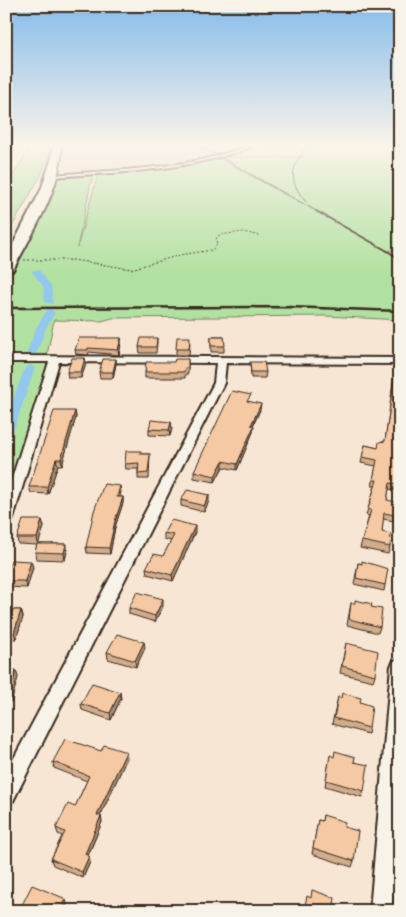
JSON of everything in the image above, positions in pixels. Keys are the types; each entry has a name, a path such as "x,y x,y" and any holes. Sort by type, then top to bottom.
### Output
{"main road":[{"path":"9,265 46,189"}],"street":[{"path":"6,359 400,361"},
{"path":"6,519 55,360"},
{"path":"6,794 218,382 221,360"},
{"path":"381,911 400,666"}],"path":[{"path":"9,265 73,260 130,269 180,255 212,250 217,245 216,239 219,234 243,232 261,236"}],"green space":[{"path":"6,189 33,189 6,237"},
{"path":"52,189 90,189 77,248 94,189 274,189 287,196 275,189 400,189 400,249 386,251 400,260 400,320 326,316 112,318 102,321 54,320 46,360 55,360 6,526 6,291 19,258"}],"building":[{"path":"177,337 190,337 189,349 176,349"},
{"path":"211,337 224,337 225,346 211,346"},
{"path":"79,338 121,338 118,350 88,348 88,350 75,350"},
{"path":"141,338 157,338 156,347 139,347"},
{"path":"72,358 85,358 81,372 67,372"},
{"path":"103,359 116,359 113,372 99,372"},
{"path":"175,359 188,359 188,368 185,368 184,372 145,372 146,362 174,362"},
{"path":"250,362 264,362 266,372 251,372"},
{"path":"394,378 400,379 400,463 397,484 390,483 387,500 396,502 394,515 384,513 382,532 391,534 390,547 362,541 371,510 368,509 377,480 373,480 377,460 362,457 365,445 378,448 379,442 385,441"},
{"path":"232,391 251,395 247,401 261,404 251,425 254,426 237,464 223,461 215,476 194,471"},
{"path":"54,411 75,411 61,459 56,459 47,487 29,487"},
{"path":"151,420 171,422 169,430 149,429"},
{"path":"126,451 141,451 141,454 150,454 148,473 138,474 139,463 125,464"},
{"path":"104,484 120,486 117,497 123,497 109,548 86,547 94,511"},
{"path":"187,490 209,495 204,506 181,500"},
{"path":"23,520 42,520 37,538 17,538"},
{"path":"171,520 195,526 172,575 146,568 154,554 163,556 174,535 164,533"},
{"path":"37,544 66,544 64,553 35,552"},
{"path":"11,560 31,561 25,581 6,581"},
{"path":"362,561 388,569 385,585 356,578 358,563 362,564"},
{"path":"137,592 163,599 155,616 129,608"},
{"path":"355,600 372,604 371,607 382,609 380,627 349,619 351,603 355,603"},
{"path":"6,610 21,610 14,633 6,633"},
{"path":"117,634 144,642 135,661 107,652"},
{"path":"346,643 378,651 375,675 342,666"},
{"path":"6,670 16,670 9,695 6,695"},
{"path":"92,683 120,692 110,713 81,704"},
{"path":"342,693 361,698 360,702 372,706 369,728 334,718 338,697 341,698"},
{"path":"65,739 101,751 104,745 126,752 97,815 101,816 85,854 89,856 82,872 51,859 65,832 56,828 68,804 75,807 89,776 53,762"},
{"path":"335,751 355,757 354,762 368,765 364,791 326,780 330,755 334,757"},
{"path":"323,815 345,822 344,827 358,831 354,861 313,848 318,820 322,821"},
{"path":"32,885 66,899 60,911 19,911"},
{"path":"312,890 335,898 334,904 350,911 304,911 307,896 311,898"}],"waterway":[{"path":"36,272 47,286 50,302"},
{"path":"32,352 41,328 50,312"},
{"path":"6,435 30,368"}],"railway":[{"path":"277,189 318,212"},
{"path":"297,189 306,202"},
{"path":"316,211 400,258"},
{"path":"6,308 289,307 400,311"}]}
